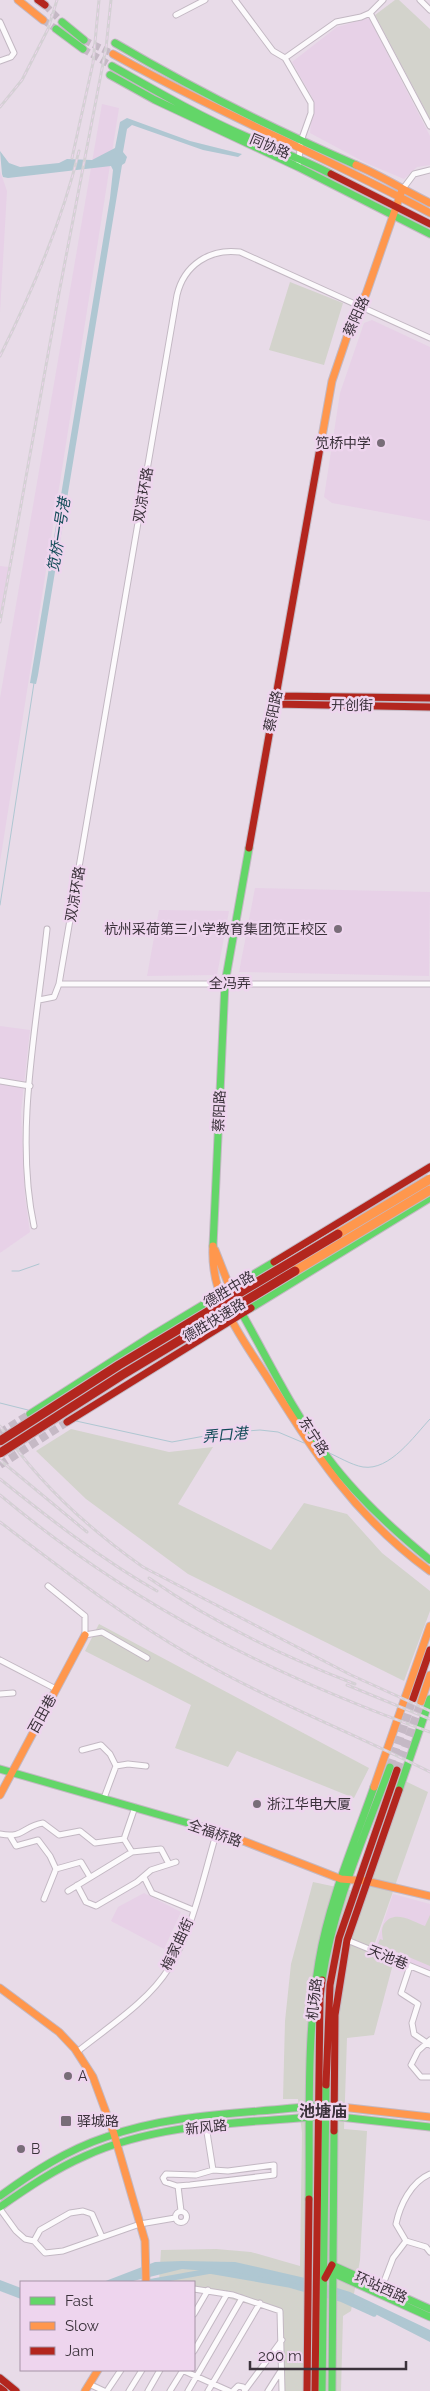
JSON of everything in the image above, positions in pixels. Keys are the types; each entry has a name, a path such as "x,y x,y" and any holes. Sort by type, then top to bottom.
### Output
{"main road":[{"path":"18,0 43,20"},
{"path":"59,26 84,45"},
{"path":"115,43 300,149"},
{"name":"同协路","path":"113,54 173,88 300,149 401,194 430,213"},
{"name":"同协路","path":"265,153 155,100 111,71 247,137 300,149 395,212 430,224"},
{"path":"247,137 265,153 395,212 430,234"},
{"path":"401,194 430,203"},
{"name":"蔡阳路","path":"218,1295 214,1280 213,1245 225,983 332,380 337,360 359,306 366,294 401,194"},
{"name":"开创街","path":"275,700 430,698"},
{"name":"开创街","path":"275,700 430,707"},
{"name":"德胜中路","path":"33,1411 218,1295 430,1168"},
{"name":"德胜快速路","path":"0,1441 119,1365 430,1179"},
{"name":"德胜快速路","path":"0,1454 122,1375 430,1190"},
{"name":"德胜中路","path":"70,1420 430,1198"},
{"name":"东宁路","path":"213,1245 241,1313 305,1424 337,1469 387,1524 430,1560"},
{"name":"东宁路","path":"218,1295 230,1320 294,1422 347,1496 373,1523 430,1571"},
{"name":"机场路","path":"315,2391 321,2284 322,2111 330,1985 339,1938 354,1880 430,1626"},
{"name":"百田巷","path":"0,1795 85,1635"},
{"path":"430,1650 417,1701 430,1675"},
{"name":"机场路","path":"333,2269 322,2111 311,2017 314,1992 329,1916 354,1880 430,1699"},
{"name":"全福桥路","path":"0,1769 217,1831 354,1880 430,1896"},
{"name":"机场路","path":"322,2391 320,2305 322,2111 354,1880 394,1769"},
{"path":"0,1988 52,2027 77,2052 92,2077 114,2134 145,2240 146,2281"},
{"name":"新风路","path":"0,2196 78,2148 114,2134 166,2121 322,2111 430,2117"},
{"name":"新风路","path":"0,2208 50,2174 78,2159 116,2144 165,2132 322,2111 430,2127"},
{"path":"321,2284 333,2269"},
{"name":"环站西路","path":"333,2269 382,2287 430,2309"},
{"name":"环站西路","path":"333,2269 430,2317"},
{"name":"机场路","path":"307,2391 320,2305"},
{"name":"机场路","path":"320,2305 332,2391"},
{"path":"87,2388 97,2371"},
{"path":"0,2378 16,2391"},
{"path":"0,2388 4,2391"}],"street":[{"path":"176,15 205,0"},
{"path":"235,0 273,52 285,58 311,103 312,113 300,149 298,167"},
{"path":"285,58 336,22 361,17 370,13 383,0"},
{"path":"420,0 430,10"},
{"path":"370,13 430,126"},
{"path":"0,22 14,53 11,57 0,61"},
{"path":"401,194 414,174 430,170"},
{"name":"双凉环路","path":"60,984 175,305 181,281 193,266 206,257 224,252 240,252 430,338"},
{"path":"34,1226 28,1198 26,1130 47,929"},
{"path":"39,1000 54,997 60,984"},
{"name":"全冯弄","path":"60,984 430,984"},
{"path":"0,1081 30,1086"},
{"path":"48,1586 85,1616 85,1635 102,1632 147,1658"},
{"path":"0,1660 56,1689"},
{"path":"0,1694 13,1693"},
{"path":"82,1750 101,1745 110,1754 116,1766 104,1798"},
{"path":"116,1766 128,1764 146,1766"},
{"path":"124,1839 135,1807"},
{"path":"0,1834 10,1836 22,1834 36,1824 43,1823 59,1835 80,1831 95,1843 124,1839"},
{"name":"梅家曲街","path":"77,2052 136,2004 159,1980 173,1960 193,1910 217,1831"},
{"path":"10,1836 16,1846 38,1840 50,1856 56,1869 44,1899"},
{"path":"124,1839 132,1852"},
{"path":"68,1891 132,1852 162,1849 169,1864"},
{"path":"56,1869 81,1862 90,1877"},
{"path":"77,1885 86,1902 96,1906 151,1870 176,1862"},
{"path":"144,1876 152,1893 193,1910"},
{"name":"天池巷","path":"347,1940 430,1974"},
{"path":"410,1966 401,1993 418,2004 412,2023 414,2034 429,2043 418,2051 411,2065 421,2077 430,2077"},
{"path":"206,2126 213,2170"},
{"path":"274,2165 274,2174 178,2186 165,2182 163,2178 166,2174 196,2175 213,2170 228,2171 274,2165"},
{"path":"429,2248 406,2241 396,2224 400,2206 422,2177 430,2174"},
{"path":"175,2218 179,2222 185,2221 186,2215 181,2211 178,2186"},
{"path":"0,2208 16,2231 25,2239 34,2241 44,2253 63,2251 140,2224 175,2218"},
{"path":"34,2241 40,2230 70,2213 83,2211 92,2214 102,2237"},
{"path":"175,2218 176,2213 181,2211"},
{"path":"382,2287 393,2258 406,2241"},
{"path":"195,2289 227,2294 260,2303 280,2311 282,2391"},
{"path":"195,2312 208,2290"},
{"path":"195,2349 227,2294"},
{"path":"188,2391 242,2298"},
{"path":"208,2391 260,2303"},
{"path":"234,2391 238,2386 245,2390 282,2340"},
{"path":"268,2391 282,2369"},
{"path":"87,2388 106,2391 120,2371"},
{"path":"129,2391 141,2371"},
{"path":"148,2391 159,2371"},
{"path":"170,2391 181,2371"},
{"path":"184,2371 230,2391"}],"shaded area":[{"path":"395,0 399,0 430,29 430,119 375,15"},
{"path":"369,18 430,136 430,165 417,167 404,179 366,163 310,133 313,99 292,62 337,27"},
{"path":"102,104 119,108 0,862 0,698"},
{"path":"0,171 7,191 0,313"},
{"path":"290,282 343,303 324,365 269,350"},
{"name":"笕桥中学","path":"372,320 430,347 430,521 332,503 324,497 340,393 364,323"},
{"path":"0,566 9,567 0,622"},
{"name":"杭州采荷第三小学教育集团笕正校区","path":"255,888 430,892 429,976 239,972"},
{"path":"159,910 229,911 217,975 147,976"},
{"path":"0,1026 30,1030 21,1112 25,1197 30,1232 0,1253"},
{"path":"71,1429 169,1452 213,1447 178,1504 271,1550 304,1503 347,1514 382,1553 430,1591 430,1611 404,1681 188,1574 86,1499 36,1451"},
{"path":"99,1624 369,1768 354,1798 237,1751 228,1767 175,1748 191,1705 85,1651"},
{"path":"405,1781 428,1792 371,1954 393,1964 374,2035 347,2038 344,2129 367,2131 360,2260 351,2311 343,2316 341,2391 280,2391 278,2313 221,2296 195,2291 195,2281 159,2281 161,2250 216,2249 251,2252 300,2266 302,2133 298,2099 283,2099 285,2021 291,1964 313,1882 360,1892"},
{"path":"144,1893 181,1912 164,1949 111,1921 118,1907"},
{"path":"393,1894 430,1904 430,1971 375,1947"},
{"path":"430,1915 430,1966 378,1944 380,1939 383,1940 382,1928 384,1924 393,1917 409,1919 425,1926"}],"water":[{"path":"127,118 190,141 242,154 238,157 203,150 132,125 127,129 123,152 127,157 122,165 36,684 30,683 110,198 113,170 111,166 8,178 3,177 2,174 0,151 9,163 20,167 59,163 67,159 92,160 115,148 120,122"},
{"path":"155,2262 235,2262 305,2278 350,2292 430,2330 430,2342 340,2296 234,2273 182,2269 133,2281 106,2281"},
{"path":"0,2280 20,2288 20,2299 0,2291"}],"waterway":[{"name":"笕桥一号港","path":"0,905 34,683"},
{"path":"12,1271 19,1271 39,1264"},
{"name":"弄口港","path":"0,1403 28,1410"},
{"name":"弄口港","path":"327,1452 358,1466 373,1467 383,1464 401,1451 430,1419"},
{"name":"弄口港","path":"76,1421 172,1442 221,1433 260,1430 278,1432 304,1443"},
{"path":"155,2281 210,2271 290,2285 311,2291"},
{"path":"320,2293 341,2299 374,2314"}],"tunnel":[{"path":"45,5 62,22"},
{"path":"43,20 56,29"},
{"path":"84,40 113,54"},
{"path":"83,49 112,66"},
{"path":"0,1433 30,1414"},
{"path":"0,1465 67,1422"},
{"path":"390,1767 413,1699"},
{"path":"397,1770 421,1702"}],"railway":[{"path":"0,107 22,80 48,29 57,0"},
{"path":"72,158 93,63 99,0"},
{"path":"0,622 59,293 106,48 111,0"},
{"path":"0,356 46,255 64,204 79,151"},
{"path":"0,1426 30,1466 65,1503 103,1537 143,1567 351,1675 430,1711"},
{"path":"0,1460 87,1532"},
{"path":"0,1479 96,1552 157,1591"},
{"path":"0,1495 49,1534 100,1570 204,1633 314,1686 430,1732"},
{"path":"0,1522 118,1609 192,1656 250,1687 430,1772"},
{"path":"149,1578 197,1609 249,1637 355,1684"},
{"path":"347,1685 430,1719"}],"traffic: fast":[{"path":"62,22 84,40"},
{"path":"56,29 83,49"},
{"path":"115,43 234,108 356,165"},
{"path":"112,66 213,121 331,174"},
{"path":"110,75 155,100 298,167 430,234"},
{"path":"213,1246 225,983 249,848"},
{"path":"251,1308 430,1198"},
{"path":"30,1414 153,1335 274,1262"},
{"path":"240,1310 292,1404 315,1441 351,1486 376,1512 430,1560"},
{"path":"399,1790 430,1699"},
{"path":"322,1980 327,1952 341,1899 390,1767"},
{"path":"0,1769 223,1833"},
{"path":"309,2199 310,2050 319,1961 329,1917 350,1851 374,1787"},
{"path":"322,2391 326,2085"},
{"path":"0,2196 64,2155 92,2142 131,2129 182,2119 313,2106"},
{"path":"331,2116 430,2127"},
{"path":"0,2207 41,2179 74,2161 112,2145 139,2137 197,2127 313,2117"},
{"path":"332,2391 334,2131"},
{"path":"332,2265 430,2309"},
{"path":"333,2273 430,2317"}],"traffic: slow":[{"path":"18,0 43,20"},
{"path":"113,54 191,95 391,192 430,213"},
{"path":"356,165 430,203"},
{"path":"320,448 332,381 354,316 366,294 402,190"},
{"path":"338,1234 430,1179"},
{"path":"295,1271 430,1190"},
{"path":"213,1246 213,1264 216,1281 228,1314 245,1344 301,1430 337,1481 357,1505 403,1550 430,1571"},
{"path":"215,1250 232,1293"},
{"path":"374,1787 430,1626"},
{"path":"0,1795 85,1635"},
{"path":"421,1702 430,1675"},
{"path":"223,1833 341,1879 366,1881 430,1896"},
{"path":"0,1988 59,2032 75,2049 93,2077 114,2134 145,2241 146,2281"},
{"path":"332,2106 430,2117"},
{"path":"85,2391 97,2371"}],"traffic: jam":[{"path":"38,0 45,5"},
{"path":"331,174 430,224"},
{"path":"249,848 320,448"},
{"path":"277,696 430,698"},
{"path":"274,704 430,707"},
{"path":"274,1262 430,1167"},
{"path":"0,1441 119,1365 338,1234"},
{"path":"0,1453 122,1375 295,1271"},
{"path":"67,1422 251,1308"},
{"path":"413,1699 430,1650"},
{"path":"326,2085 330,1985 339,1938 397,1770"},
{"path":"334,2131 335,2015 347,1940 399,1790"},
{"path":"315,2391 320,1998 322,1980"},
{"path":"307,2391 309,2199"},
{"path":"325,2278 332,2265"},
{"path":"0,2378 16,2391"},
{"path":"0,2388 4,2391"}],"place":[{"name":"笕桥中学","path":"381,443"},
{"name":"杭州采荷第三小学教育集团笕正校区","path":"338,929"},
{"name":"浙江华电大厦","path":"257,1804"},
{"name":"A","path":"68,2076"},
{"name":"驿城路","path":"66,2121"},
{"name":"B","path":"21,2149"}],"district":[{"name":"池塘庙","path":"323,2111"}]}
